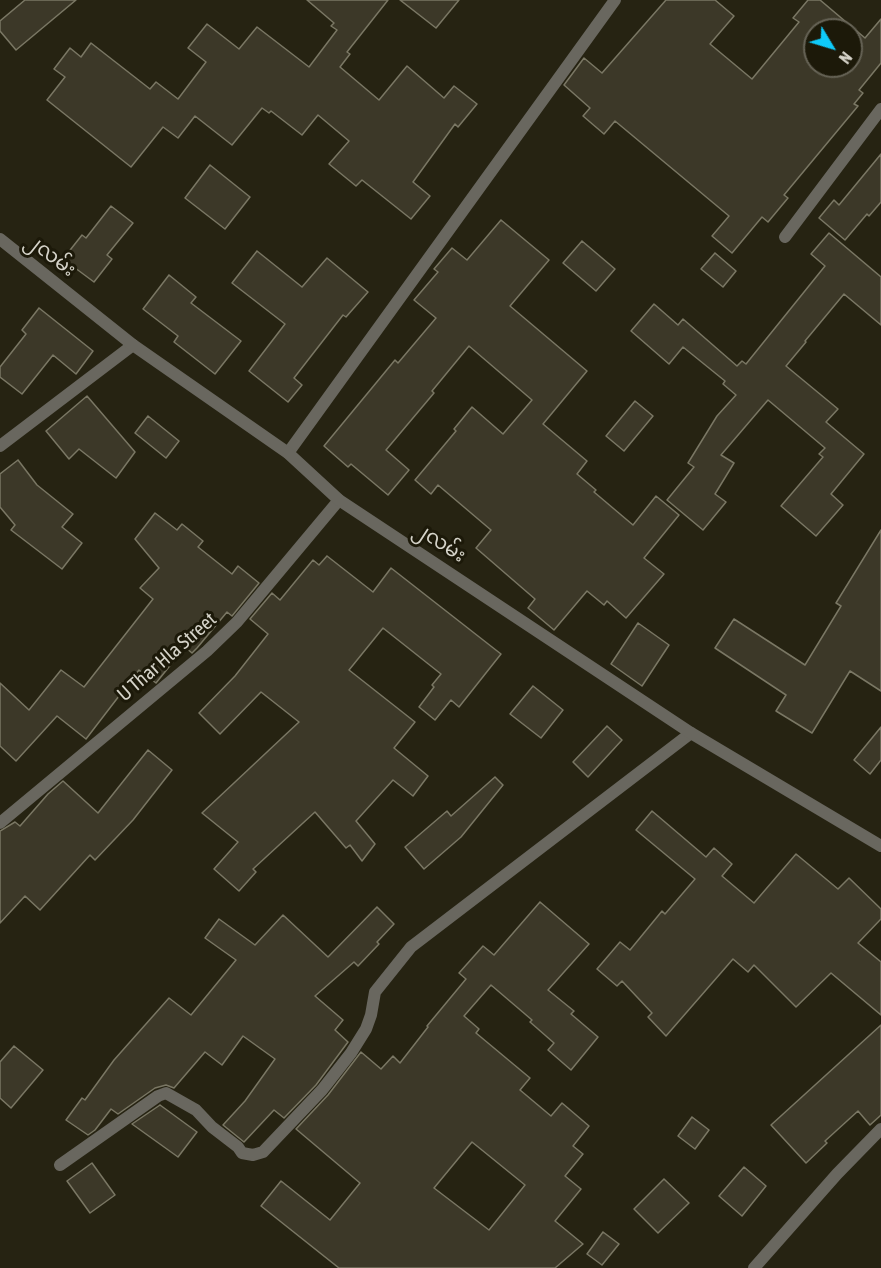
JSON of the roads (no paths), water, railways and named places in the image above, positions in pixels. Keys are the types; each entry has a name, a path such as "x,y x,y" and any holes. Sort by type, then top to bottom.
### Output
{"street":[{"path":"288,453 615,0"},
{"path":"785,237 881,109"},
{"name":"၂လမ်း","path":"0,239 133,345 288,453 339,500 691,733 881,846"},
{"path":"0,446 133,345"},
{"name":"U Thar Hla Street","path":"0,823 207,651 237,622 339,500"},
{"path":"60,1165 158,1096 166,1093 196,1110 242,1153 254,1155 263,1152 322,1090 351,1053 366,1029 375,992 411,947 691,733"},
{"path":"754,1268 837,1174 881,1129"}]}
